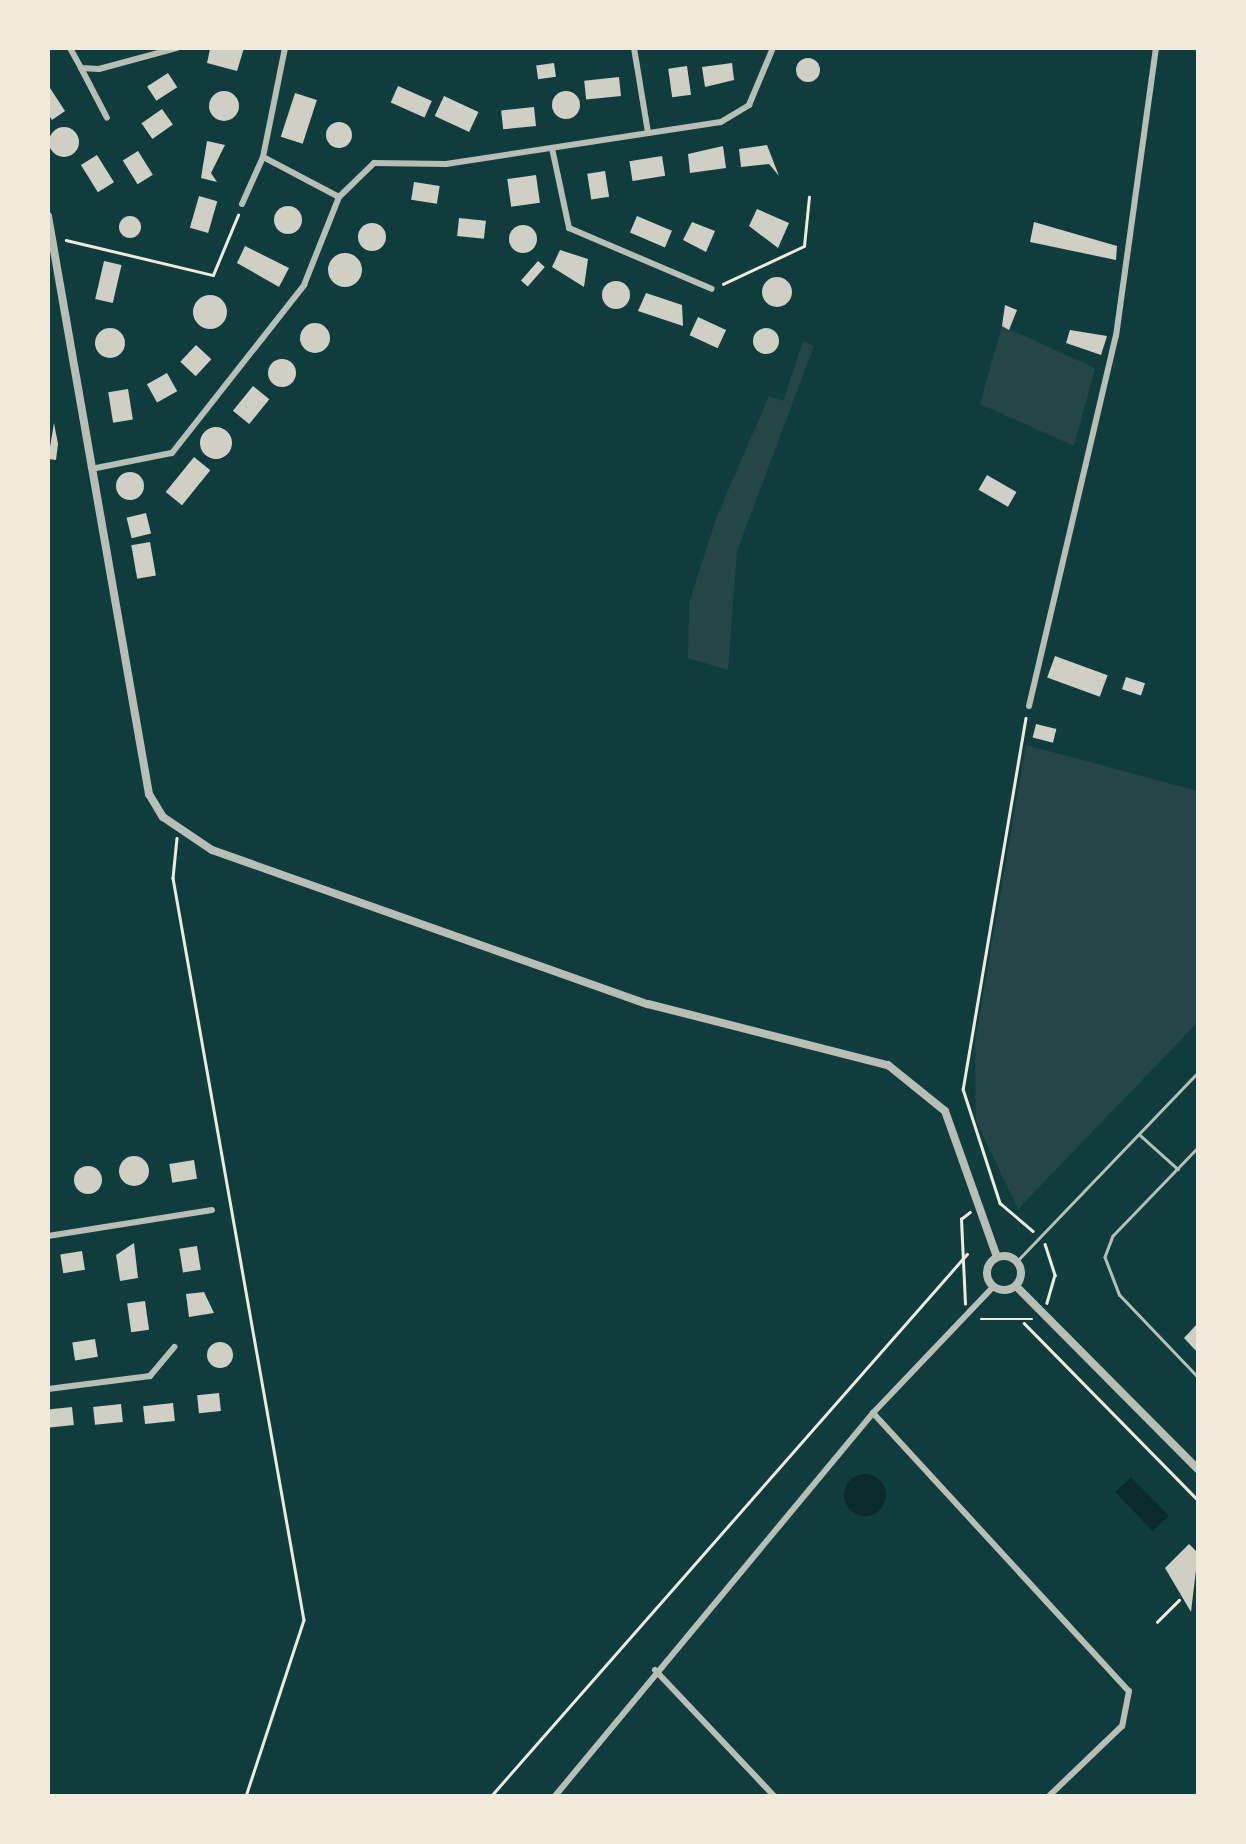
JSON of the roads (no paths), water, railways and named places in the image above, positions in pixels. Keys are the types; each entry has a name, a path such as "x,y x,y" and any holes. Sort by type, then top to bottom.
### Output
{"street":[{"path":"70,48 107,118"},
{"path":"82,68 176,48"},
{"path":"242,204 263,156 285,48"},
{"path":"634,48 648,133"},
{"path":"96,468 172,453 304,285 339,197 374,163 446,164 721,122 749,105 773,48"},
{"path":"1029,706 1116,336 1156,48"},
{"path":"552,148 570,228 712,289"},
{"path":"263,156 339,197"},
{"path":"48,216 96,468 150,794 178,832 648,1004 888,1065 945,1112 997,1257"},
{"path":"48,1236 212,1210"},
{"path":"997,1257 1017,1261 1016,1286 1198,1469"},
{"path":"993,1287 986,1271 997,1257"},
{"path":"555,1796 873,1413 993,1287 1016,1286"},
{"path":"48,1389 150,1376 174,1347"},
{"path":"873,1413 1129,1690 1122,1726 1049,1796"},
{"path":"656,1670 774,1796"}],"lane":[{"path":"1017,1261 1198,1072"},
{"path":"1139,1134 1178,1169"},
{"path":"1198,1148 1105,1257 1118,1294 1198,1376"}]}
